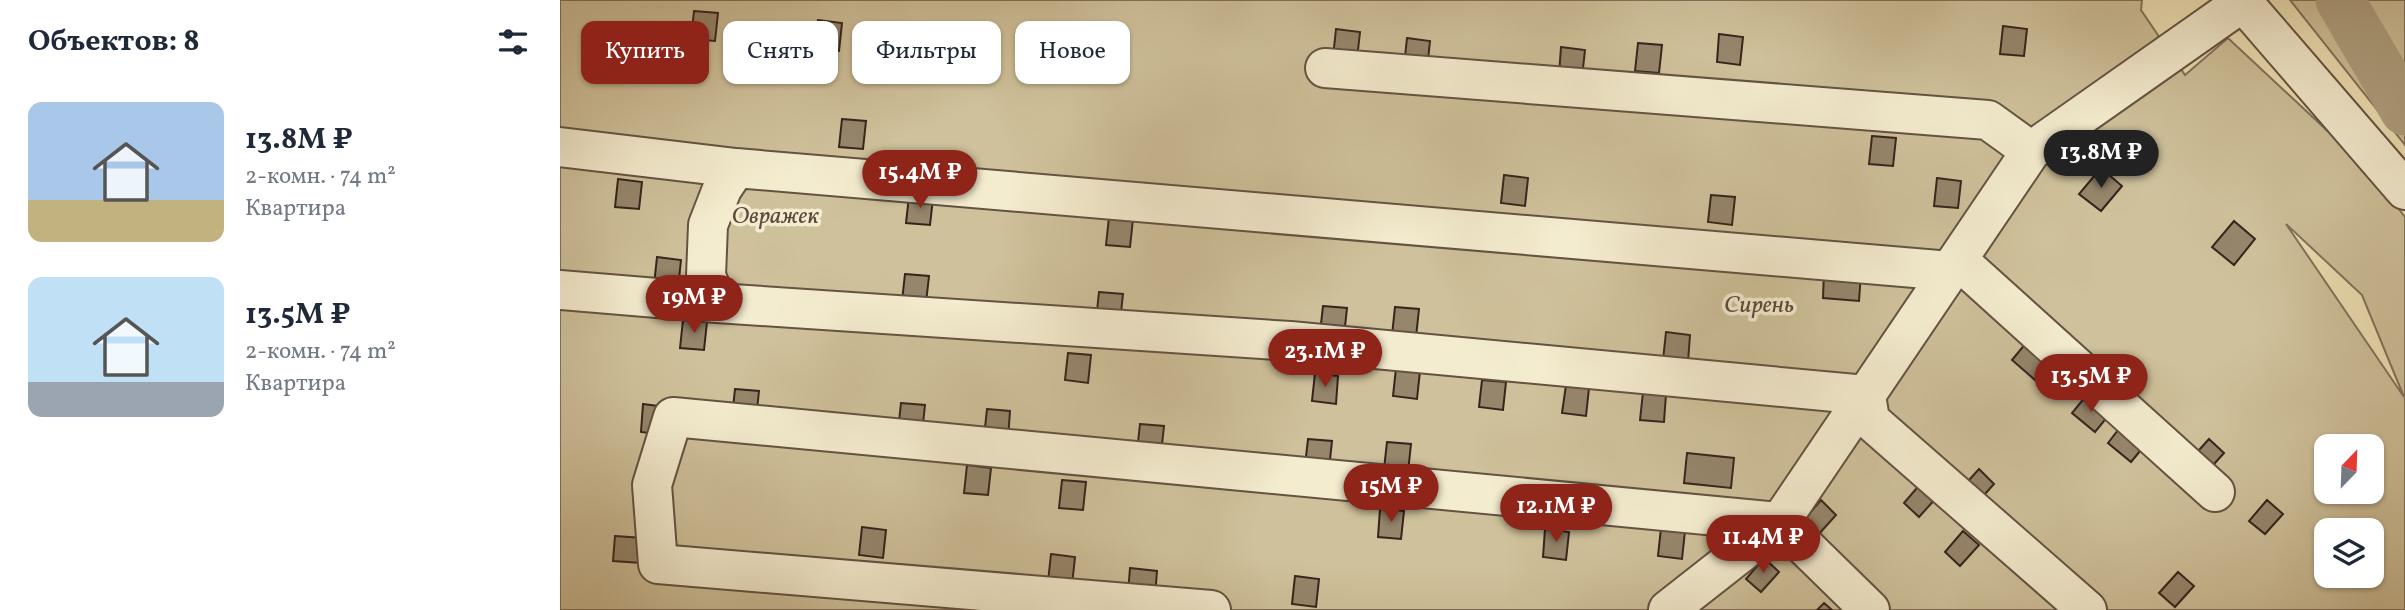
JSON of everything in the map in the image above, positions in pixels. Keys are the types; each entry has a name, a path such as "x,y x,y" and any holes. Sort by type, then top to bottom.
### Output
{"street":[{"path":"1668,610 1780,522 2031,151 2242,1 2405,190"},
{"path":"1325,68 1988,120 2031,151"},
{"path":"560,147 736,168 1954,265 2215,492"},
{"path":"717,303 706,276 708,225 722,190 736,168"},
{"path":"560,290 1290,341 1866,395"},
{"path":"1866,395 1870,420 2088,610"},
{"path":"1211,610 658,565 652,485 673,417 1780,522 1870,610"}],"green space":[{"name":"Сирень","path":"560,0 2142,0 2141,10 2185,75 2228,38 2365,166 2405,217 2405,610 560,610","holes":["2286,224 2362,295 2404,397"]},
{"path":"2290,0 2405,0 2405,145"}],"building":[{"path":"694,11 718,13 715,41 709,40 709,21 693,21"},
{"path":"838,22 842,23 838,51"},
{"path":"2003,26 2027,29 2024,56 2000,54"},
{"path":"1336,29 1360,32 1357,59 1333,57"},
{"path":"1719,34 1743,37 1740,65 1717,62"},
{"path":"1407,38 1430,41 1427,69 1404,66"},
{"path":"1638,43 1662,45 1659,73 1635,71"},
{"path":"1561,47 1585,50 1582,77 1559,75"},
{"path":"842,119 866,121 863,149 839,147"},
{"path":"1872,136 1896,138 1893,166 1869,164"},
{"path":"2101,168 2122,186 2101,211 2079,194"},
{"path":"1504,175 1528,178 1525,206 1501,203"},
{"path":"1937,178 1961,181 1958,208 1934,206"},
{"path":"618,179 642,182 639,209 615,207"},
{"path":"1711,195 1735,197 1732,225 1708,222"},
{"path":"909,196 933,198 930,225 906,223"},
{"path":"1109,217 1133,219 1130,247 1106,245"},
{"path":"2234,221 2255,239 2234,265 2212,247"},
{"path":"657,257 681,260 678,288 654,285"},
{"path":"1824,271 1861,273 1859,301 1823,298"},
{"path":"905,274 929,276 926,303 902,301"},
{"path":"1099,292 1123,294 1120,322 1096,320"},
{"path":"1323,306 1347,308 1344,336 1320,333"},
{"path":"1395,307 1419,309 1416,337 1392,335"},
{"path":"683,320 707,322 704,350 680,348"},
{"path":"1666,332 1690,335 1688,362 1663,360"},
{"path":"2026,343 2049,363 2035,380 2012,360"},
{"path":"1068,353 1091,355 1088,383 1065,380"},
{"path":"1396,368 1420,371 1417,399 1393,396"},
{"path":"1315,373 1338,376 1336,404 1312,401"},
{"path":"1482,380 1506,382 1503,410 1479,407"},
{"path":"1566,385 1589,388 1586,416 1562,413"},
{"path":"735,389 759,391 756,419 732,417"},
{"path":"1643,392 1666,394 1664,422 1640,420"},
{"path":"2086,396 2109,415 2095,432 2072,413"},
{"path":"901,403 925,405 922,433 898,431"},
{"path":"643,404 667,407 664,435 641,432"},
{"path":"987,409 1010,411 1008,439 984,437"},
{"path":"1140,424 1164,426 1161,454 1137,451"},
{"path":"2122,425 2145,445 2131,462 2108,443"},
{"path":"1308,439 1332,441 1329,469 1305,466"},
{"path":"2209,439 2224,453 2206,473 2190,460"},
{"path":"1387,442 1411,444 1408,472 1384,469"},
{"path":"1687,453 1734,458 1731,488 1684,483"},
{"path":"967,465 991,468 988,495 964,493"},
{"path":"1979,469 1994,484 1976,504 1960,490"},
{"path":"1062,480 1086,482 1083,510 1059,508"},
{"path":"1922,482 1938,496 1919,517 1904,503"},
{"path":"1821,500 1836,515 1818,535 1803,521"},
{"path":"2267,500 2283,514 2265,534 2249,521"},
{"path":"1380,509 1404,511 1401,539 1378,537"},
{"path":"862,527 886,530 883,558 859,555"},
{"path":"1661,528 1685,531 1682,559 1658,556"},
{"path":"1545,529 1569,532 1566,560 1543,557"},
{"path":"1963,531 1979,545 1960,566 1945,552"},
{"path":"615,536 643,538 641,563 613,561"},
{"path":"1051,554 1075,557 1072,585 1048,582"},
{"path":"1764,558 1779,572 1761,592 1746,579"},
{"path":"1130,568 1157,571 1155,596 1128,593"},
{"path":"2178,572 2194,586 2175,607 2159,593"},
{"path":"1295,576 1319,579 1316,607 1292,604"},
{"path":"1824,603 1832,610 1817,610"}],"waterway":[{"path":"2340,0 2405,111"}],"park label":[{"name":"Овражек","path":"775,215"}]}
